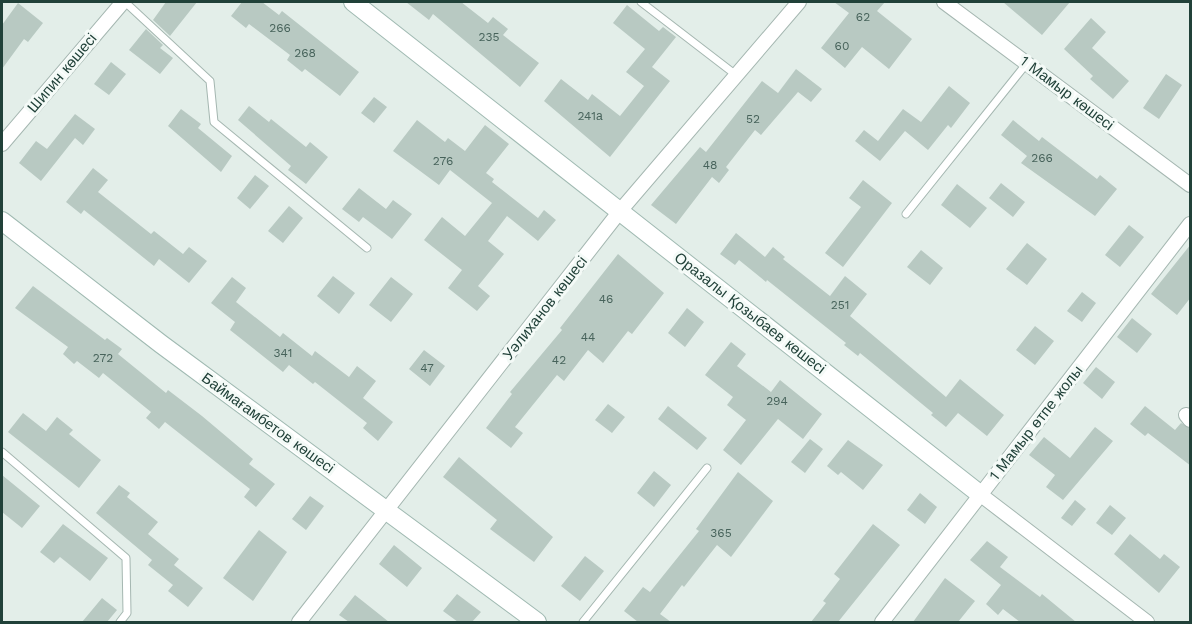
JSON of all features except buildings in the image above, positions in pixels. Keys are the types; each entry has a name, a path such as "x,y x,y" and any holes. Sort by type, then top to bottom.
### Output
{"street":[{"name":"Шипин көшесі","path":"2,144 124,2"},
{"name":"Оразалы Қозыбаев көшесі","path":"353,2 981,495 1147,622"},
{"name":"Уәлиханов көшесі","path":"299,622 620,211 799,2"},
{"name":"1 Мамыр көшесі","path":"944,2 1191,185"},
{"name":"Баймағамбетов көшесі","path":"2,221 161,344 537,622"},
{"name":"1 Мамыр өтпе жолы","path":"882,622 1191,224"}],"lane":[{"path":"124,2 210,81 214,122 367,248"},
{"path":"641,2 736,75"},
{"path":"906,214 1027,63"},
{"path":"2,452 126,558 127,613 120,622"},
{"path":"583,622 707,468"}]}
